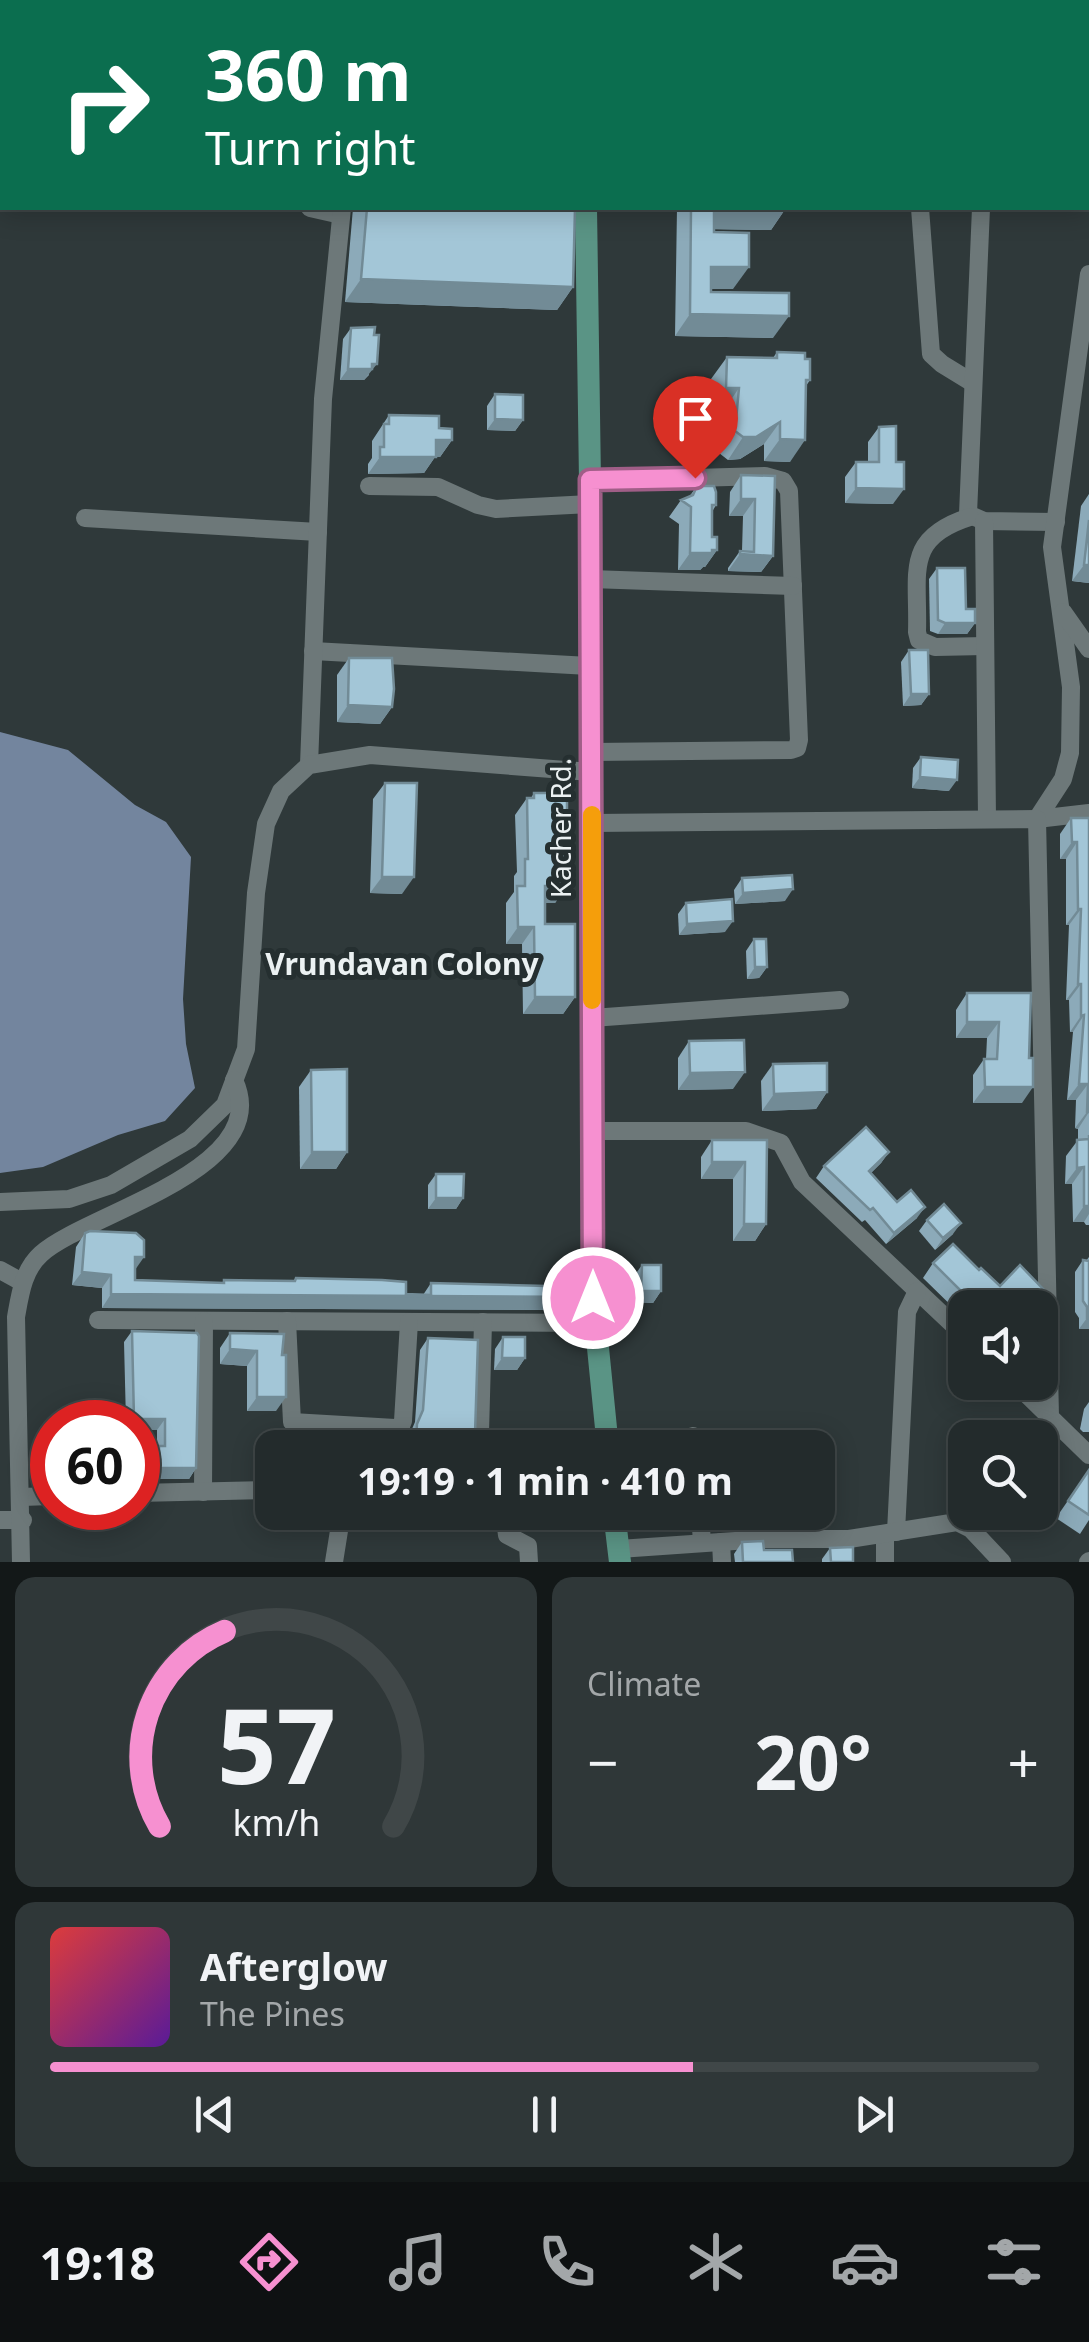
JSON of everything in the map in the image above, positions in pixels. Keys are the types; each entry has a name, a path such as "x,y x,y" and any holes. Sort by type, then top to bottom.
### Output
{"main road":[{"name":"Kacher Rd.","path":"586,210 592,1131 596,1323 606,1430"},
{"path":"616,1530 619,1556"}],"street":[{"path":"920,210 931,354 973,383"},
{"path":"981,210 967,507 977,519 985,646 986,819"},
{"path":"309,765 322,399 341,211"},
{"path":"1050,1417 1037,819 1063,779 1070,752 1070,687 1052,547 1089,274"},
{"path":"0,1202 69,1199 111,1185 190,1139 225,1105 246,1048 256,893 266,824 281,791 309,765 370,755 591,762 797,748 789,490 784,480 764,476 590,492 496,509 438,487 369,486"},
{"path":"85,518 318,532"},
{"path":"985,646 935,647 919,640 920,552 935,531 977,519 1056,522"},
{"path":"590,579 793,586"},
{"path":"1061,610 1089,649"},
{"path":"313,652 589,666"},
{"path":"592,823 1037,819 1089,812"},
{"path":"592,1018 840,1000"},
{"path":"22,1562 21,1496 9,1411 22,1282 38,1256 74,1230 179,1183 218,1149 239,1119 241,1096 234,1080"},
{"path":"592,1131 746,1131 781,1143 802,1182 948,1320"},
{"path":"0,1270 22,1282"},
{"path":"884,1562 890,1533 907,1312 918,1291"},
{"path":"98,1320 596,1323"},
{"path":"203,1492 204,1321"},
{"path":"287,1322 292,1422 395,1428 404,1421 409,1322"},
{"path":"480,1430 483,1322"},
{"path":"1033,1400 1089,1455"},
{"path":"160,1493 255,1490"},
{"path":"21,1496 30,1496"},
{"path":"0,1520 22,1520"},
{"path":"619,1556 712,1542 849,1539 957,1522 971,1529 1002,1562"},
{"path":"334,1562 339,1530"},
{"path":"506,1530 506,1534 528,1546 529,1562"},
{"path":"707,1530 722,1562"}],"water":[{"path":"0,732 68,750 135,805 166,822 191,857 183,999 186,1044 195,1088 165,1121 118,1135 43,1167 0,1173"}],"building":[{"path":"367,210 575,210 573,287 361,279"},
{"path":"691,210 714,210 714,232 749,233 749,267 711,267 711,292 789,293 789,316 690,314"},
{"path":"375,327 374,335 379,335 377,364 372,364 372,369 348,369 351,328"},
{"path":"777,352 805,353 805,359 810,359 805,440 780,439 780,422 756,437 743,437 735,431 739,388 726,388 727,357 777,358"},
{"path":"495,394 523,395 523,420 495,419"},
{"path":"389,415 439,416 439,428 452,429 452,440 436,440 436,457 380,457 384,424 389,424"},
{"path":"896,426 896,462 904,462 904,489 856,488 856,462 879,462 879,427"},
{"path":"741,475 775,476 773,556 740,554 754,552 755,499 741,499"},
{"path":"697,486 714,486 716,492 712,537 717,537 717,550 712,553 690,553 691,507 681,500 693,495"},
{"path":"1089,520 1089,565 1084,565"},
{"path":"937,568 965,568 966,609 975,609 975,623 938,620"},
{"path":"909,650 928,650 929,694 911,694"},
{"path":"349,658 392,658 392,707 348,705"},
{"path":"921,757 958,760 957,780 920,777"},
{"path":"385,783 417,783 414,877 382,877"},
{"path":"534,793 567,793 567,886 545,886 545,924 575,924 575,997 535,997 534,927 518,927 517,886 525,886 528,859 527,798 534,798"},
{"path":"1071,818 1089,818 1089,1112 1088,1084 1079,1084 1084,1015 1081,1016 1078,984 1081,909 1077,842 1072,842"},
{"path":"792,875 793,889 743,893 742,878"},
{"path":"732,899 733,921 687,924 686,903"},
{"path":"754,939 766,939 767,967 755,967"},
{"path":"967,993 1031,993 1029,1058 1033,1058 1033,1087 985,1087 984,1059 997,1059 999,1022 967,1022"},
{"path":"744,1040 745,1072 690,1073 689,1041"},
{"path":"827,1063 827,1092 774,1094 773,1064"},
{"path":"347,1069 347,1152 312,1152 311,1070"},
{"path":"866,1127 889,1152 869,1171 897,1202 911,1190 925,1207 894,1233 873,1208 870,1210 824,1166"},
{"path":"1089,1139 1089,1206 1084,1206 1084,1167 1077,1168 1077,1140"},
{"path":"712,1140 767,1140 766,1224 744,1224 745,1162 712,1162"},
{"path":"436,1174 464,1174 463,1198 436,1198"},
{"path":"944,1204 961,1223 943,1238 927,1220"},
{"path":"85,1233 136,1233 144,1240 144,1257 135,1257 135,1280 382,1280 406,1282 406,1294 431,1295 431,1283 585,1287 585,1297 111,1294 111,1275 82,1272"},
{"path":"953,1244 1000,1286 1020,1265 1044,1290 960,1290 933,1263"},
{"path":"1083,1260 1089,1261 1089,1318 1083,1301"},
{"path":"642,1265 661,1265 661,1291 641,1291"},
{"path":"132,1331 197,1333 196,1468 160,1468 165,1419 160,1419 160,1400 134,1400"},
{"path":"230,1333 284,1334 286,1397 257,1397 257,1351 230,1349"},
{"path":"503,1337 525,1337 525,1358 502,1358"},
{"path":"428,1338 478,1340 475,1430 417,1430 423,1410"},
{"path":"1089,1470 1089,1515 1068,1501"},
{"path":"763,1541 764,1550 792,1550 793,1562 743,1562 742,1542"},
{"path":"853,1547 853,1562 831,1562 830,1548"}],"slow traffic":[{"path":"592,815 592,1000"}],"district":[{"name":"Vrundavan Colony","path":"402,965"}],"route":[{"path":"593,1298 590,480 695,478"}]}
